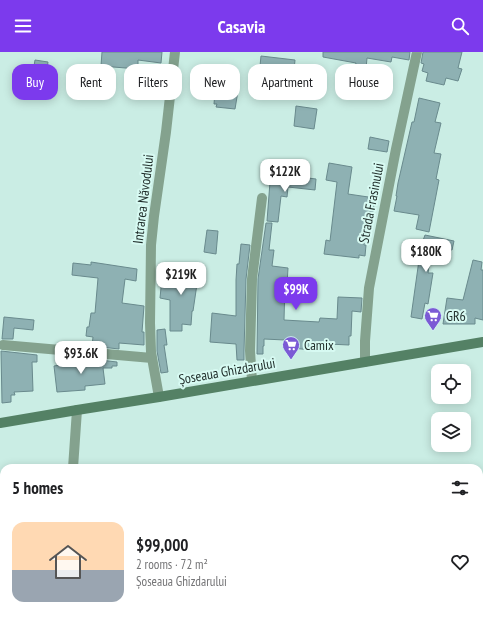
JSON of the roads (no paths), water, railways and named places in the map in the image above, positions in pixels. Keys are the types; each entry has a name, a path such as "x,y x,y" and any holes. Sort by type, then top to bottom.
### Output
{"main road":[{"name":"Șoseaua Ghizdarului","path":"0,423 483,342"}],"street":[{"name":"Intrarea Năvodului","path":"159,397 152,358 150,323 150,245 166,132 175,52"},
{"name":"Strada Frasinului","path":"366,362 370,281 417,52"},
{"path":"252,381 250,351 252,279 262,198"},
{"path":"3,344 152,358"},
{"path":"72,464 76,410"}],"place":[{"name":"GR6","path":"433,331"},
{"name":"Camix","path":"291,360"}]}
